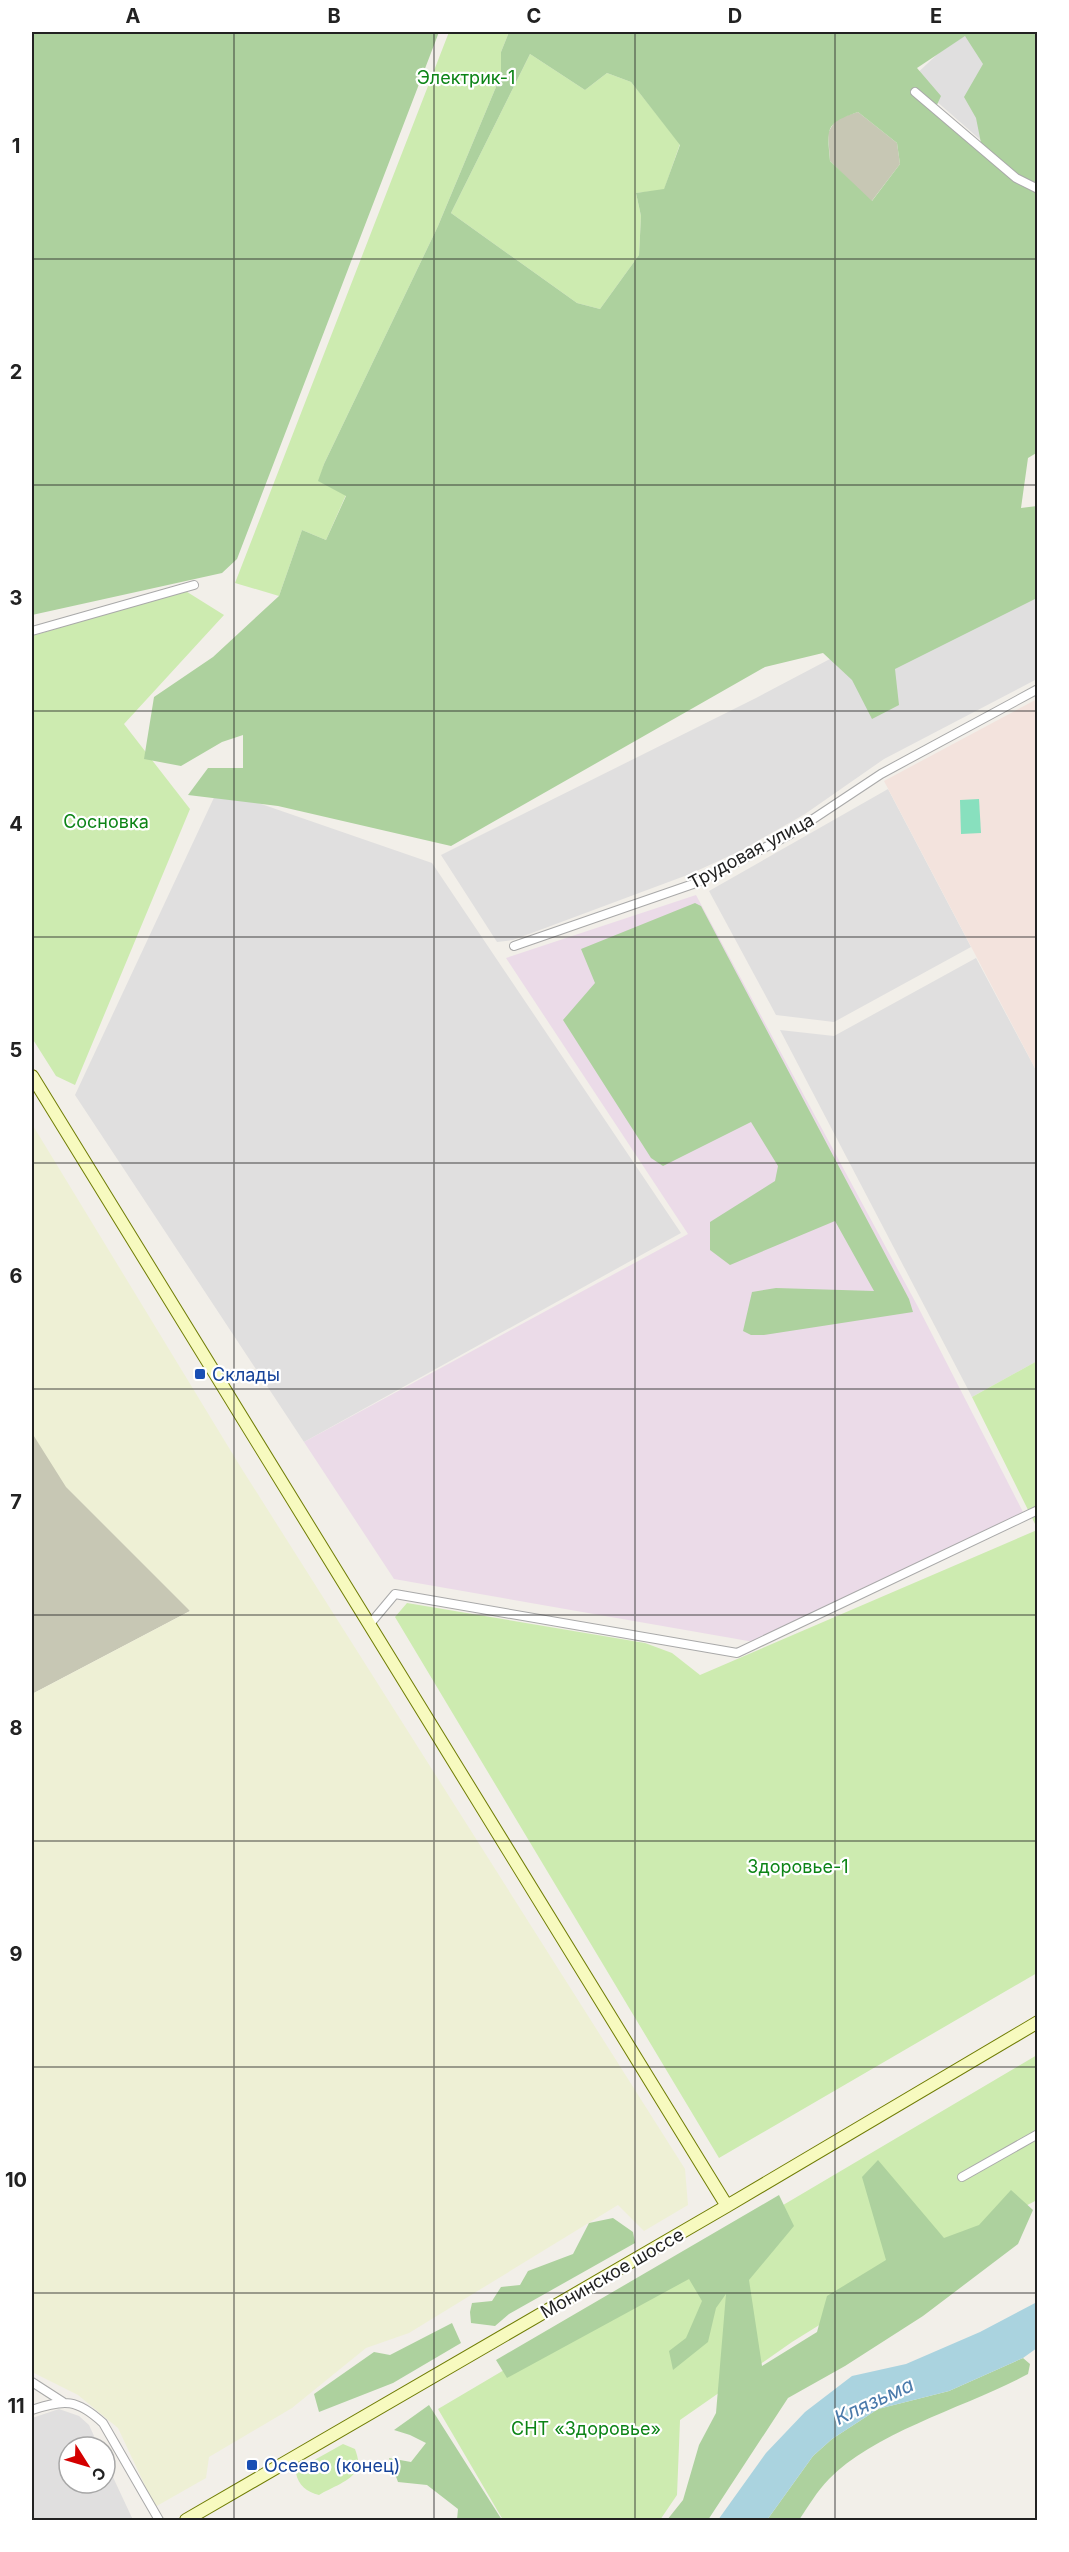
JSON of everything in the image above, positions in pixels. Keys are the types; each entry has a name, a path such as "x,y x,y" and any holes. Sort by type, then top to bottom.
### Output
{"main road":[{"path":"32,1076 727,2206"},
{"name":"Монинское шоссе","path":"186,2520 727,2206 1038,2022"}],"street":[{"path":"915,92 1016,178 1038,189"},
{"path":"32,631 194,585"},
{"name":"Трудовая улица","path":"514,946 696,883 789,835 881,774 1038,689"},
{"path":"369,1625 395,1594 737,1653 1038,1510"},
{"path":"962,2177 1038,2134"},
{"path":"32,2382 63,2402"},
{"path":"32,2410 63,2402 78,2404 103,2423 159,2520"}],"shaded area":[{"path":"961,32 1037,65 1016,171 911,79"},
{"path":"858,112 897,143 900,164 871,202 830,161 828,133 836,119"},
{"path":"1037,550 1037,679 884,759 805,814 740,851 690,874 513,940 497,942 441,855 756,698"},
{"path":"1037,699 1037,1072 884,781"},
{"path":"218,789 432,863 681,1233 304,1442 75,1095"},
{"path":"888,789 971,947 834,1022 776,1015 709,891"},
{"path":"696,895 917,1305 1023,1512 754,1642 394,1579 304,1442 688,1234 506,958"},
{"path":"976,958 1037,1072 1037,1361 972,1397 780,1030 834,1036"},
{"path":"32,1124 240,1466 685,2169 688,2205 644,2231 618,2205 409,2333 366,2348 292,2408 209,2457 206,2478 155,2507 118,2428 78,2395 32,2372 32,1694 190,1611 66,1487 32,1433"},
{"path":"32,1390 190,1611 32,1694"},
{"path":"59,2409 79,2416 89,2425 94,2435 57,2435 57,2495 117,2495 117,2486 133,2520 32,2520 32,2418"}],"green space":[{"path":"32,32 439,32 237,559 222,573 32,615"},
{"name":"Электрик-1","path":"449,32 509,32 501,52 501,75 438,226 324,464 319,481 346,495 326,540 302,530 279,596 235,583"},
{"path":"509,32 1037,32 1038,452 1028,458 1021,508 1037,506 1037,598 895,669 899,705 872,719 852,680 823,653 765,667 451,846 278,806 188,795 208,768 243,768 243,735 222,742 181,766 144,759 154,697 213,657 279,596 302,530 326,540 346,496 318,481 324,464 438,226 501,75 501,52","holes":["965,36 983,64 964,97 976,118 981,143 936,107 941,96 917,68","530,54 585,90 607,73 631,82 680,145 664,189 636,193 641,216 639,255 600,309 577,303 451,213","858,112 897,143 900,164 872,201 830,161 828,141 831,128 847,116"]},
{"path":"530,54 585,90 607,73 631,82 680,144 664,190 636,193 641,216 639,255 600,309 577,303 451,213"},
{"name":"Сосновка","path":"184,590 224,615 124,724 190,809 75,1085 56,1076 32,1038 32,636"},
{"path":"979,799 981,833 961,834 960,800"},
{"path":"695,903 701,906 909,1299 913,1312 764,1335 751,1335 743,1331 752,1292 776,1288 874,1291 835,1221 730,1265 710,1250 710,1222 775,1181 778,1166 751,1122 663,1166 651,1158 563,1020 595,983 581,949"},
{"path":"1037,1361 1037,1528 972,1397"},
{"name":"Здоровье-1","path":"1037,1530 1037,1973 719,2158 395,1617 407,1603 645,1643 672,1653 700,1675"},
{"name":"СНТ «Здоровье»","path":"1037,2055 1037,2200 932,2255 792,2342 680,2420 677,2495 660,2520 503,2520 438,2409"},
{"path":"878,2160 944,2238 979,2225 1011,2190 1033,2210 1018,2244 923,2316 845,2366 788,2398 708,2520 667,2520 683,2500 699,2445 716,2413 726,2294 716,2308 708,2342 673,2370 669,2351 686,2338 702,2301 689,2279 507,2378 496,2360 779,2195 794,2226 749,2280 762,2366 817,2332 827,2296 886,2260 862,2177"},
{"path":"613,2218 633,2232 635,2243 509,2314 495,2326 471,2323 472,2303 492,2301 501,2287 520,2285 528,2271 573,2254 589,2223"},
{"path":"452,2323 461,2343 393,2383 319,2412 314,2394 374,2352 390,2355"},
{"path":"1023,2358 1030,2364 1028,2374 896,2434 848,2462 829,2479 799,2520 767,2520 813,2456 832,2439 878,2409 949,2391"},
{"path":"429,2405 502,2520 457,2520 458,2509 427,2485 398,2482 389,2458 411,2462 426,2443 394,2430"},
{"path":"343,2444 355,2449 358,2464 354,2473 346,2481 319,2495 304,2487 296,2473 300,2468"}],"water":[{"name":"Клязьма","path":"1037,2302 1037,2348 1023,2358 949,2391 878,2409 832,2439 813,2456 767,2520 718,2520 766,2453 805,2412 852,2376 906,2364 980,2332"}],"place":[{"name":"Склады","path":"200,1374"},
{"name":"Осеево (конец)","path":"252,2465"}]}
